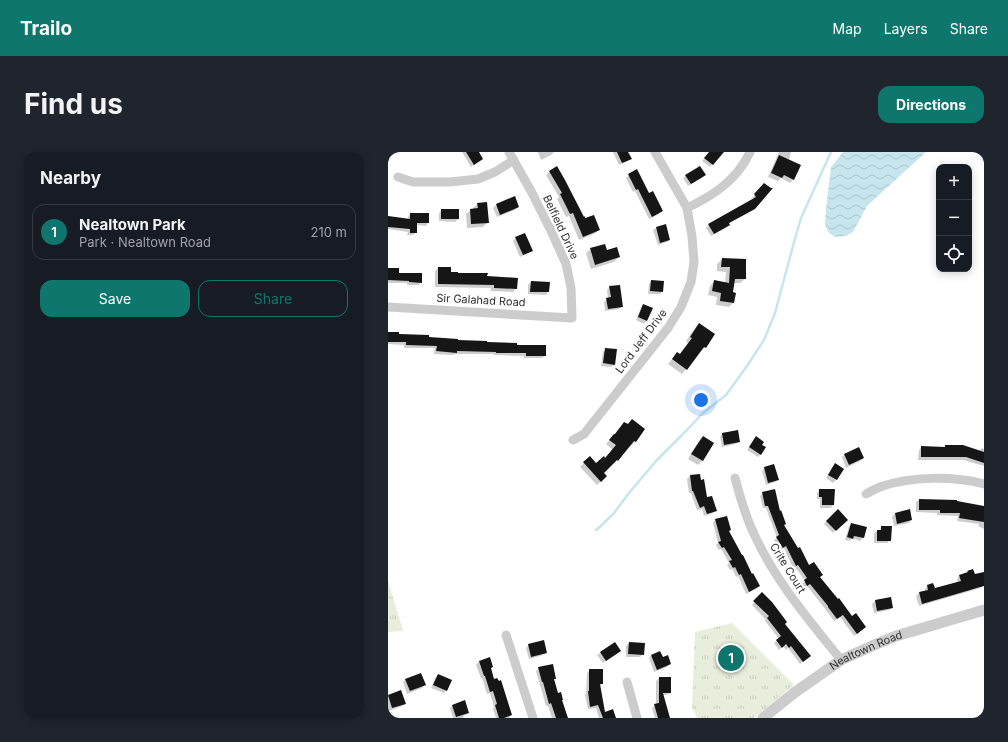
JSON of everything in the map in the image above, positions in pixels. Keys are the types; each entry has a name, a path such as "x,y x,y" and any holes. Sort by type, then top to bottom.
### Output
{"street":[{"name":"Lord Jeff Drive","path":"573,440 584,434 668,328 681,307 691,282 694,262 692,236 687,208 655,152"},
{"path":"687,208 707,198 725,185 746,162 750,152"},
{"path":"398,177 413,182 450,182 478,179 496,172 512,156"},
{"name":"Belfield Drive","path":"512,156 552,233 566,264 571,288 572,318"},
{"name":"Sir Galahad Road","path":"388,307 572,318"},
{"name":"Crite Court","path":"735,478 755,536 772,567 795,602 841,660"},
{"path":"866,494 880,487 906,480 947,478 974,481 984,484"},
{"name":"Nealtown Road","path":"763,718 794,693 841,660 896,636 984,610"},
{"path":"506,635 533,718"},
{"path":"627,682 637,718"}],"green space":[{"path":"388,581 403,631 388,632"},
{"path":"732,623 794,685 754,718 697,718 692,707 695,632"}],"water":[{"path":"843,152 926,152 867,206 853,232 846,236 835,237 828,232 825,224 826,209 831,167"}],"building":[{"path":"466,152 479,152 483,159 474,165"},
{"path":"617,152 628,152 632,159 622,163"},
{"path":"709,152 724,152 713,165 704,158"},
{"path":"779,155 801,165 794,180 784,175 782,178 771,173"},
{"path":"557,166 584,217 594,215 600,230 583,237 573,213 570,214 560,194 562,193 549,171"},
{"path":"700,166 706,175 691,184 685,175"},
{"path":"637,169 649,193 653,191 663,211 652,217 638,189 636,190 628,174"},
{"path":"764,183 773,188 755,209 729,223 730,225 714,234 708,224 756,197 754,194"},
{"path":"515,196 519,207 500,215 496,204"},
{"path":"487,202 489,223 471,224 470,209 478,208 477,203"},
{"path":"441,209 459,209 459,219 441,219"},
{"path":"410,213 429,213 429,223 417,223 417,233 410,233 410,229 388,227 388,216 410,219"},
{"path":"666,224 670,240 660,243 656,227"},
{"path":"525,233 533,251 523,255 515,237"},
{"path":"605,244 607,250 617,247 620,257 595,265 590,248"},
{"path":"722,258 746,259 746,279 735,279 733,292 736,293 734,303 720,301 721,293 712,291 714,280 729,283 730,267 721,267"},
{"path":"438,267 451,267 451,272 458,273 488,273 487,276 518,278 517,289 494,288 494,285 438,284"},
{"path":"388,268 399,268 399,273 422,273 422,283 388,280"},
{"path":"651,280 664,281 663,292 650,291"},
{"path":"531,281 550,282 549,292 530,292"},
{"path":"620,285 623,307 608,309 606,298 611,297 609,286"},
{"path":"643,304 653,308 647,321 638,317"},
{"path":"699,323 715,334 706,348 704,347 687,370 672,359 677,352 680,354 692,338 690,337"},
{"path":"388,332 429,335 429,337 458,340 517,343 517,345 546,345 546,356 526,356 526,353 457,351 457,353 436,351 437,346 406,345 406,342 388,342"},
{"path":"605,348 617,349 615,365 603,363"},
{"path":"632,419 645,429 636,442 634,441 618,461 617,460 604,473 607,476 601,482 583,462 590,456 596,463 604,456 605,458 616,445 609,440 624,422 628,424"},
{"path":"738,430 740,442 724,445 722,433"},
{"path":"703,436 714,443 703,461 691,454"},
{"path":"756,436 764,442 762,445 766,447 761,455 749,447"},
{"path":"945,445 963,445 984,452 984,463 966,457 921,457 921,446 945,447"},
{"path":"859,447 864,458 849,465 844,454"},
{"path":"835,463 844,469 837,480 828,475"},
{"path":"774,464 779,480 768,483 764,467"},
{"path":"700,474 701,480 704,479 707,497 712,496 717,511 707,514 704,506 700,508 692,491 690,475"},
{"path":"775,489 780,511 781,510 786,524 784,525 798,548 800,547 809,565 814,562 823,575 820,577 838,599 839,598 852,616 856,613 866,627 857,634 843,615 837,619 810,584 807,586 804,580 807,578 798,565 796,566 786,546 783,548 776,537 779,535 768,506 765,506 762,492"},
{"path":"819,489 835,489 834,505 822,505 822,497 819,497"},
{"path":"919,499 957,500 984,506 984,522 959,518 960,513 940,513 940,510 919,510"},
{"path":"838,509 848,520 836,531 826,521"},
{"path":"910,509 912,520 897,524 895,513"},
{"path":"727,516 731,530 729,531 760,586 749,592 741,574 739,575 735,567 733,568 729,561 732,560 724,547 722,548 718,542 721,541 715,519"},
{"path":"851,523 867,527 864,538 854,536 853,539 847,537"},
{"path":"881,526 892,526 891,541 877,541 877,530 881,530"},
{"path":"973,569 975,574 984,572 984,586 922,604 919,592 928,590 927,585 933,583 935,588 961,581 959,575"},
{"path":"762,592 772,602 787,622 785,624 811,656 803,662 791,646 789,648 786,644 782,648 776,640 781,636 767,618 769,616 753,601"},
{"path":"891,597 893,608 877,611 875,600"},
{"path":"544,640 547,653 531,657 528,644"},
{"path":"615,642 621,651 606,661 600,652"},
{"path":"629,642 645,643 644,655 628,654"},
{"path":"660,651 663,657 668,655 671,664 657,670 651,655"},
{"path":"490,657 494,679 497,678 499,681 501,680 512,715 504,718 499,718 493,691 490,692 479,661"},
{"path":"553,664 556,679 554,679 558,693 561,692 568,718 556,718 551,703 549,704 542,682 538,667"},
{"path":"589,669 603,669 603,684 600,684 605,712 613,709 616,718 603,718 598,705 590,707 588,691"},
{"path":"421,673 426,685 410,691 405,679"},
{"path":"438,674 452,680 447,691 433,685"},
{"path":"659,677 671,677 671,693 663,693 670,718 658,718 654,704 659,703"},
{"path":"401,690 406,704 392,708 388,695"},
{"path":"465,700 469,713 456,717 452,705"}],"waterway":[{"path":"596,530 614,513 656,461 703,413 726,395 764,340 775,313 801,218 831,152"}],"place":[{"name":"Nealtown Park","path":"731,658"}]}
